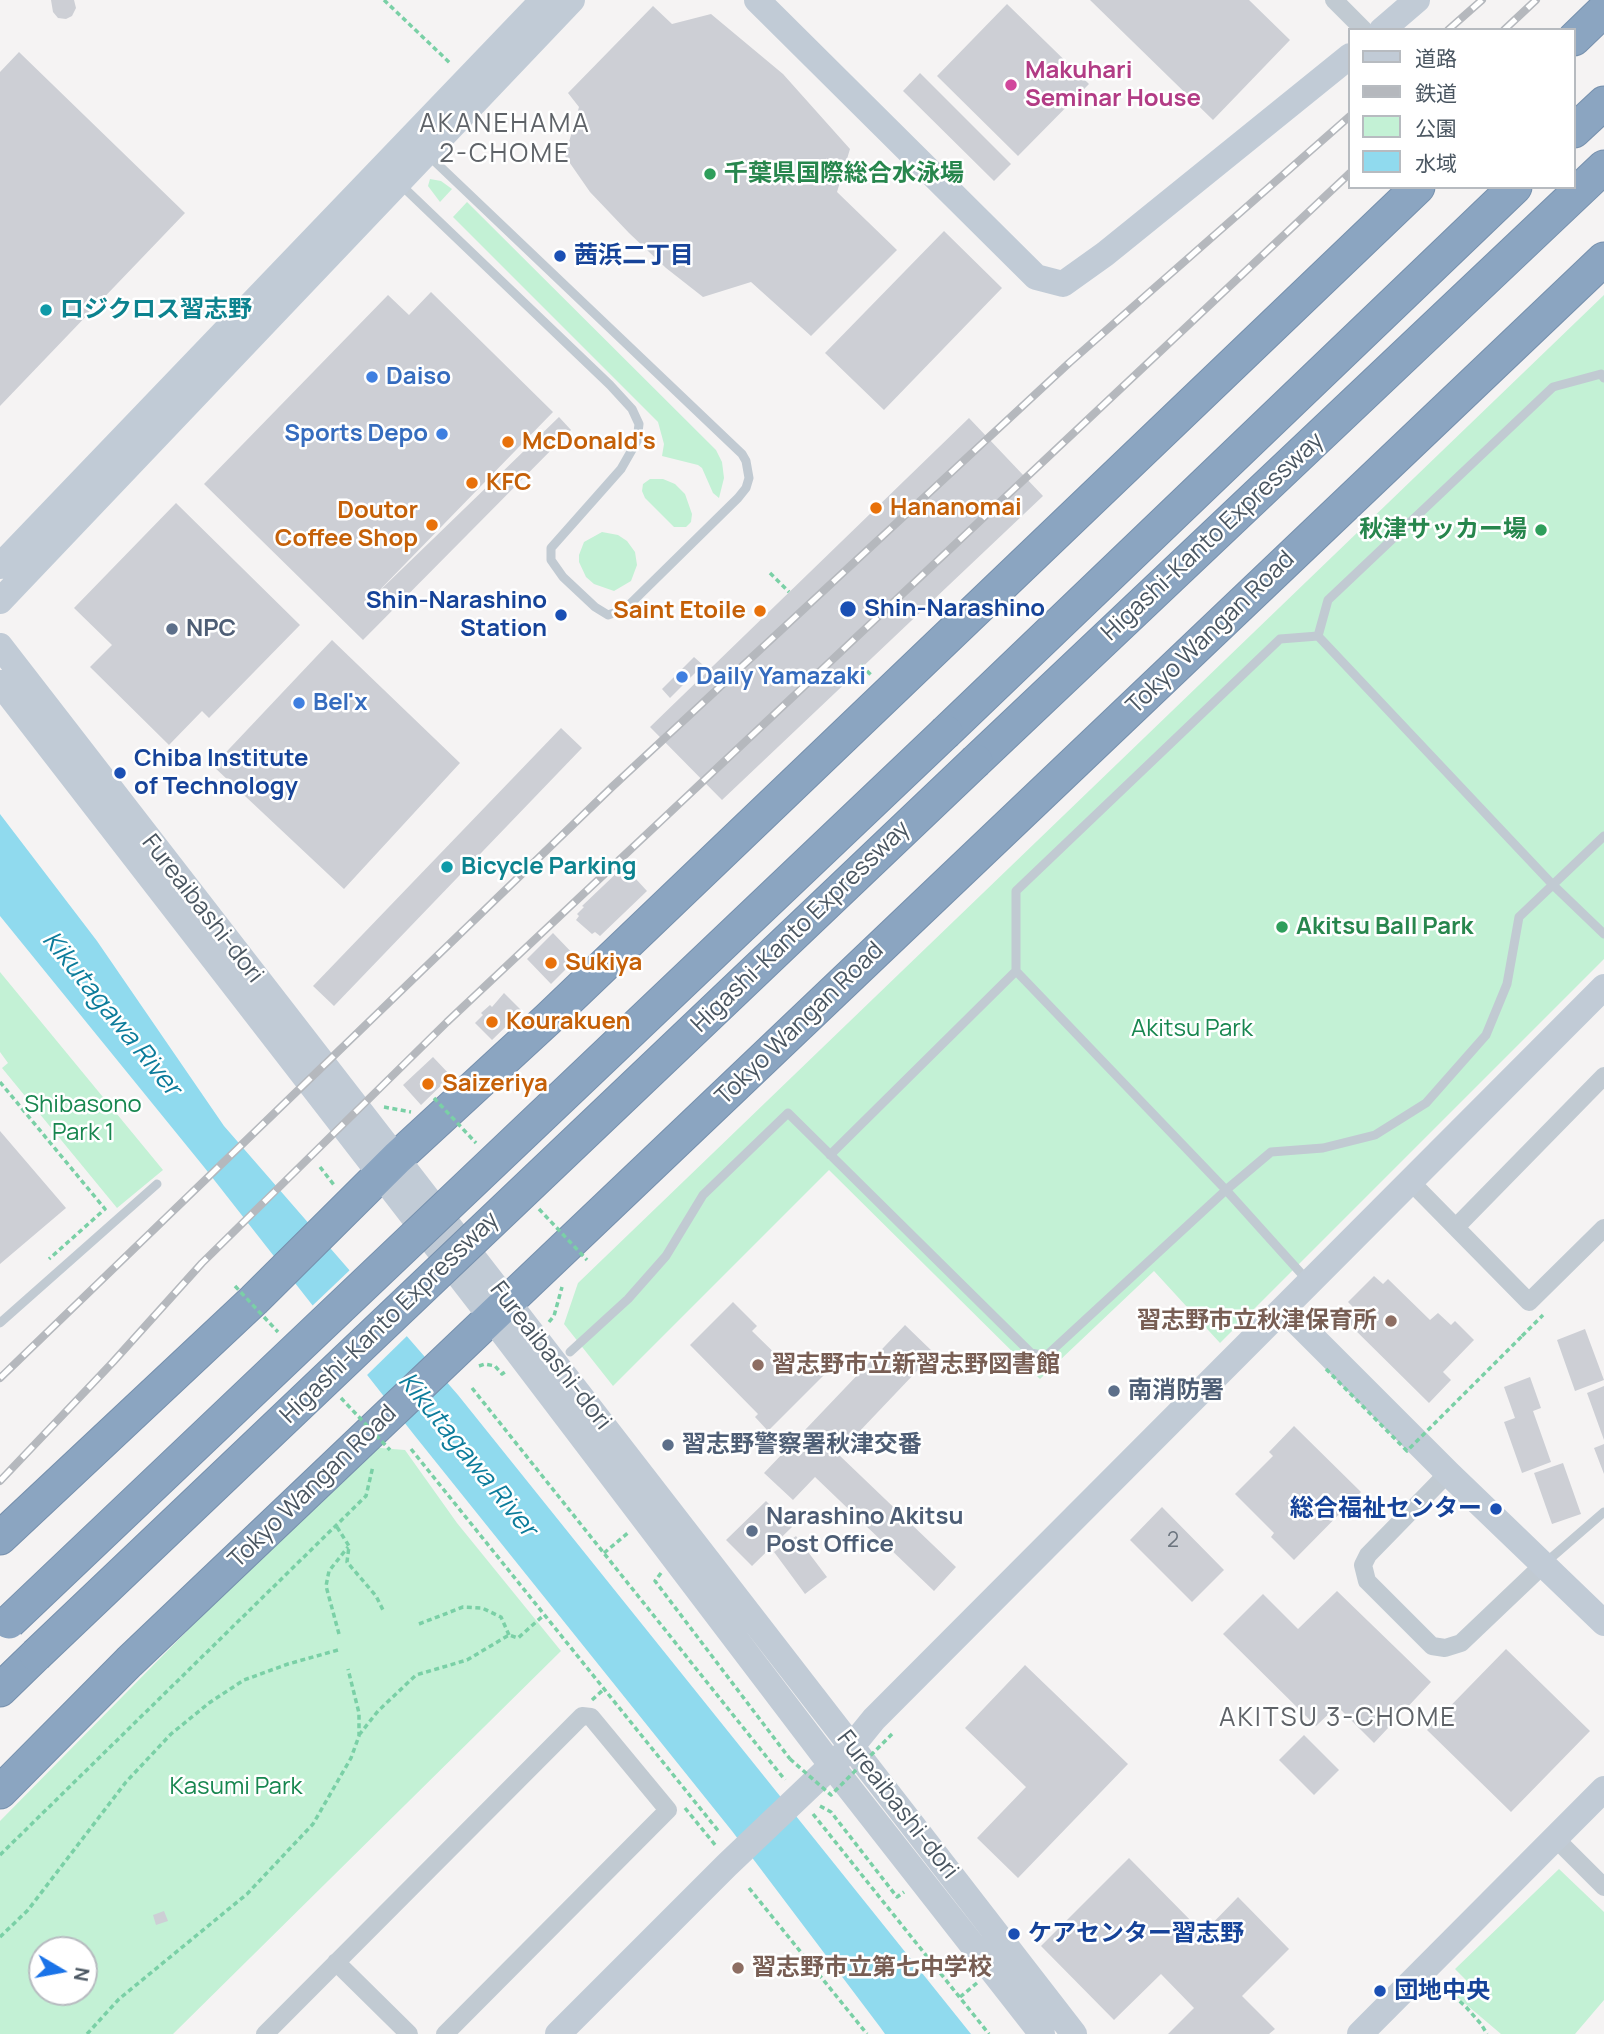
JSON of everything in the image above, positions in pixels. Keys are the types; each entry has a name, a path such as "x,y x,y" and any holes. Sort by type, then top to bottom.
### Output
{"highway":[{"path":"1576,37 1604,10"},
{"path":"1576,129 1604,103"},
{"name":"Higashi-Kanto Expressway","path":"0,1690 1604,167"},
{"path":"0,1538 254,1300 379,1176 548,1019 1416,189"},
{"name":"Higashi-Kanto Expressway","path":"5,1627 1513,189"},
{"name":"Tokyo Wangan Road","path":"0,1792 129,1662 385,1418 463,1361 500,1309 1604,259"}],"street":[{"path":"419,147 543,0"},
{"path":"0,566 419,147 572,0"},
{"path":"757,0 1036,277 1063,284 1105,254 1348,58"},
{"path":"1334,0 1362,28"},
{"path":"1384,28 1417,0"},
{"path":"0,601 391,176"},
{"name":"Fureaibashi-dori","path":"0,646 379,1176"},
{"name":"Fureaibashi-dori","path":"0,683 379,1176 500,1309 852,1746 1074,2034"},
{"path":"558,2034 724,1859 806,1795 883,1709 1604,987"},
{"path":"1457,1226 1604,1076"},
{"path":"1410,1181 1530,1302 1604,1228"},
{"name":"Fureaibashi-dori","path":"500,1309 832,1766 1042,2034"},
{"path":"1284,1309 1448,1474 1604,1623"},
{"path":"1448,1474 1368,1555 1363,1565 1367,1581 1432,1646 1446,1648 1461,1643 1543,1565"},
{"path":"265,2034 582,1716 591,1717 668,1810 445,2034"},
{"path":"1360,2034 1604,1789"},
{"path":"1556,1839 1604,1887"},
{"path":"336,1962 409,2034"}],"lane":[{"path":"391,176 632,409 639,424 637,441 621,469 551,548 551,560 563,577 594,607 608,615 625,609 738,498 746,488 749,478 746,461 742,454 419,147"},
{"path":"1318,636 1328,600 1553,387 1601,374 1604,378"},
{"path":"1318,636 1553,884 1604,934"},
{"path":"1310,1283 1226,1190 1016,971 1016,891 1280,639 1318,636"},
{"path":"570,1352 628,1299 666,1256 703,1195 788,1113 1031,1353 1046,1356 1271,1152 1323,1148 1375,1135 1426,1104 1486,1035 1507,984 1519,917 1604,836"},
{"path":"830,1155 1016,971"},
{"path":"0,1323 157,1184"},
{"path":"1543,1565 1604,1512"}],"path":[{"path":"384,0 452,65"},
{"path":"770,573 789,592"},
{"path":"0,1082 105,1209 48,1260"},
{"path":"425,1105 434,1098"},
{"path":"381,1114 384,1107 416,1113"},
{"path":"579,1268 587,1260"},
{"path":"548,1324 554,1316 562,1284"},
{"path":"1326,1369 1407,1451 1522,1336"},
{"path":"463,1361 495,1366 502,1374 509,1369"},
{"path":"472,1388 604,1553 806,1795 831,1812 897,1897 905,1892 897,1882"},
{"path":"411,1449 720,1833"},
{"path":"0,1855 366,1496 374,1461"},
{"path":"336,1526 349,1546 347,1562 376,1596 383,1610"},
{"path":"604,1553 633,1529"},
{"path":"339,1634 326,1586 329,1570 349,1546"},
{"path":"664,1569 655,1581 790,1759 831,1796 891,1734"},
{"path":"419,1624 463,1607 482,1608 501,1617 509,1635 518,1638 544,1615"},
{"path":"87,2034 119,1999 247,1894 313,1824 351,1758 359,1736 378,1711 416,1675 467,1660 509,1635"},
{"path":"0,1937 29,1910 126,1782 171,1734 208,1703 244,1681 288,1664 338,1650"},
{"path":"348,1669 359,1713 359,1736"},
{"path":"806,1795 813,1814 989,2034"},
{"path":"684,1808 724,1859"},
{"path":"749,1888 867,2034"},
{"path":"960,1997 981,1980"},
{"path":"1438,1982 1476,2018 1486,2034"}],"green space":[{"path":"430,179 441,181 452,189 440,202 428,186"},
{"path":"467,202 716,450 722,462 724,478 719,498 713,493 702,468 698,465 662,456 664,444 658,422 453,217"},
{"name":"Akitsu Park","path":"1604,295 1604,959 1220,1343 1154,1271 1040,1379 829,1170 613,1386 564,1324 578,1283"},
{"path":"650,479 663,479 675,484 685,494 692,514 691,522 686,527 674,527 645,498 643,484"},
{"path":"602,532 618,535 627,541 635,552 637,565 631,581 614,591 594,584 586,577 579,562 584,542"},
{"name":"Shibasono Park 1","path":"0,972 163,1170 117,1208 2,1068 8,1063 0,1052"},
{"name":"Kasumi Park","path":"368,1447 405,1450 457,1523 561,1651 173,2034 0,2034 0,1821"},
{"path":"1559,1869 1604,1912 1604,2000 1575,2034 1501,2034 1455,1995 1467,1981 1455,1969"}],"water":[{"name":"Kikutagawa River","path":"0,814 97,941 224,1126 458,1395 971,2034 885,2034 732,1831 415,1436 204,1167 0,916"}],"pier":[{"path":"352,1268 409,1334 365,1377 310,1308"}],"building":[{"path":"51,0 74,0 76,8 72,16 66,19 58,18 53,12"},
{"path":"1090,0 1249,0 1290,40 1213,120"},
{"path":"1007,4 1089,84 1018,156 937,76"},
{"name":"千葉県国際総合水泳場","path":"653,6 672,24 711,14 783,74 850,149 837,192 897,250 811,336 751,282 703,297 666,268 629,233 590,192 565,156 579,107 568,93"},
{"name":"ロジクロス習志野","path":"19,52 185,213 0,406 0,72"},
{"path":"920,73 1011,164 994,181 903,91"},
{"path":"944,231 1002,288 884,410 825,353"},
{"path":"431,292 553,412 370,600 559,417 571,430 363,640 204,484 388,295 409,315"},
{"name":"Shin-Narashino","path":"969,418 1043,496 722,800 650,727"},
{"path":"176,503 300,625 209,718 202,711 169,745 90,667 112,645 74,608"},
{"path":"332,640 460,763 344,889 213,766"},
{"name":"Daily Yamazaki","path":"694,657 703,665 670,698 662,689"},
{"name":"Bicycle Parking","path":"561,728 582,748 334,1006 313,986"},
{"path":"624,866 647,891 600,936 595,932 592,934 576,920 579,916 577,914"},
{"path":"553,933 577,958 551,984 527,959"},
{"path":"504,993 522,1011 492,1040 475,1023 483,1015 481,1013 490,1005 492,1007"},
{"path":"433,1057 451,1076 421,1105 403,1085"},
{"path":"0,1131 66,1208 0,1264"},
{"path":"1374,1276 1383,1284 1388,1279 1430,1320 1438,1313 1451,1325 1455,1321 1474,1340 1443,1372 1451,1380 1429,1403 1344,1319 1354,1308 1348,1302"},
{"path":"733,1302 757,1326 752,1331 794,1372 808,1357 825,1374 768,1431 755,1417 758,1414 690,1345"},
{"path":"905,1325 934,1353 838,1454 956,1567 934,1591 815,1477 793,1500 764,1473"},
{"path":"1585,1329 1604,1380 1575,1391 1557,1340"},
{"path":"1530,1377 1541,1408 1533,1411 1551,1462 1522,1473 1504,1422 1515,1418 1504,1387"},
{"path":"1604,1386 1604,1440 1587,1393"},
{"path":"1294,1426 1361,1492 1294,1560 1271,1537 1274,1533 1235,1494 1273,1456 1269,1452"},
{"path":"1604,1444 1604,1474 1594,1448"},
{"path":"1563,1463 1581,1514 1552,1524 1534,1473"},
{"path":"766,1501 792,1527 752,1566 726,1540"},
{"path":"1162,1507 1224,1570 1192,1602 1130,1540"},
{"path":"796,1536 827,1577 805,1594 774,1552"},
{"path":"1337,1591 1431,1682 1374,1743 1337,1706 1316,1726 1223,1634 1263,1594 1298,1629"},
{"path":"1506,1649 1590,1731 1511,1812 1427,1730"},
{"path":"1025,1665 1128,1764 1018,1878 977,1838 1026,1787 965,1728"},
{"path":"1304,1735 1339,1770 1314,1795 1279,1760"},
{"path":"1129,1858 1203,1933 1238,1897 1289,1949 1242,1996 1275,2029 1269,2034 1168,2034 1194,2008 1161,1974 1114,2020 1041,1946"},
{"path":"164,1911 168,1921 156,1925 153,1915"}],"railway":[{"path":"1450,28 1482,0"},
{"path":"1506,28 1536,0"},
{"path":"0,1378 612,787 1069,363 1348,118"},
{"path":"0,1481 202,1263 447,1022 1348,175"}],"place":[{"name":"Makuhari Seminar House","path":"1011,85"},
{"name":"千葉県国際総合水泳場","path":"710,174"},
{"name":"茜浜二丁目","path":"560,256"},
{"name":"ロジクロス習志野","path":"46,310"},
{"name":"Daiso","path":"372,377"},
{"name":"Sports Depo","path":"442,434"},
{"name":"McDonald's","path":"508,442"},
{"name":"KFC","path":"472,483"},
{"name":"Hananomai","path":"876,508"},
{"name":"Doutor Coffee Shop","path":"432,525"},
{"name":"秋津サッカー場","path":"1541,530"},
{"name":"Shin-Narashino","path":"848,609"},
{"name":"Saint Etoile","path":"760,611"},
{"name":"Shin-Narashino Station","path":"561,615"},
{"name":"NPC","path":"172,629"},
{"name":"Daily Yamazaki","path":"682,677"},
{"name":"Bel'x","path":"299,703"},
{"name":"Chiba Institute of Technology","path":"120,773"},
{"name":"Bicycle Parking","path":"447,867"},
{"name":"Akitsu Ball Park","path":"1282,927"},
{"name":"Sukiya","path":"551,963"},
{"name":"Kourakuen","path":"492,1022"},
{"name":"Saizeriya","path":"428,1084"},
{"name":"習志野市立秋津保育所","path":"1391,1321"},
{"name":"習志野市立新習志野図書館","path":"758,1365"},
{"name":"南消防署","path":"1114,1391"},
{"name":"習志野警察署秋津交番","path":"668,1445"},
{"name":"総合福祉センター","path":"1496,1509"},
{"name":"Narashino Akitsu Post Office","path":"752,1531"},
{"name":"ケアセンター習志野","path":"1014,1934"},
{"name":"習志野市立第七中学校","path":"738,1968"},
{"name":"団地中央","path":"1380,1991"}],"district":[{"name":"AKANEHAMA 2-CHOME","path":"505,140"},
{"name":"AKITSU 3-CHOME","path":"1338,1719"}]}
